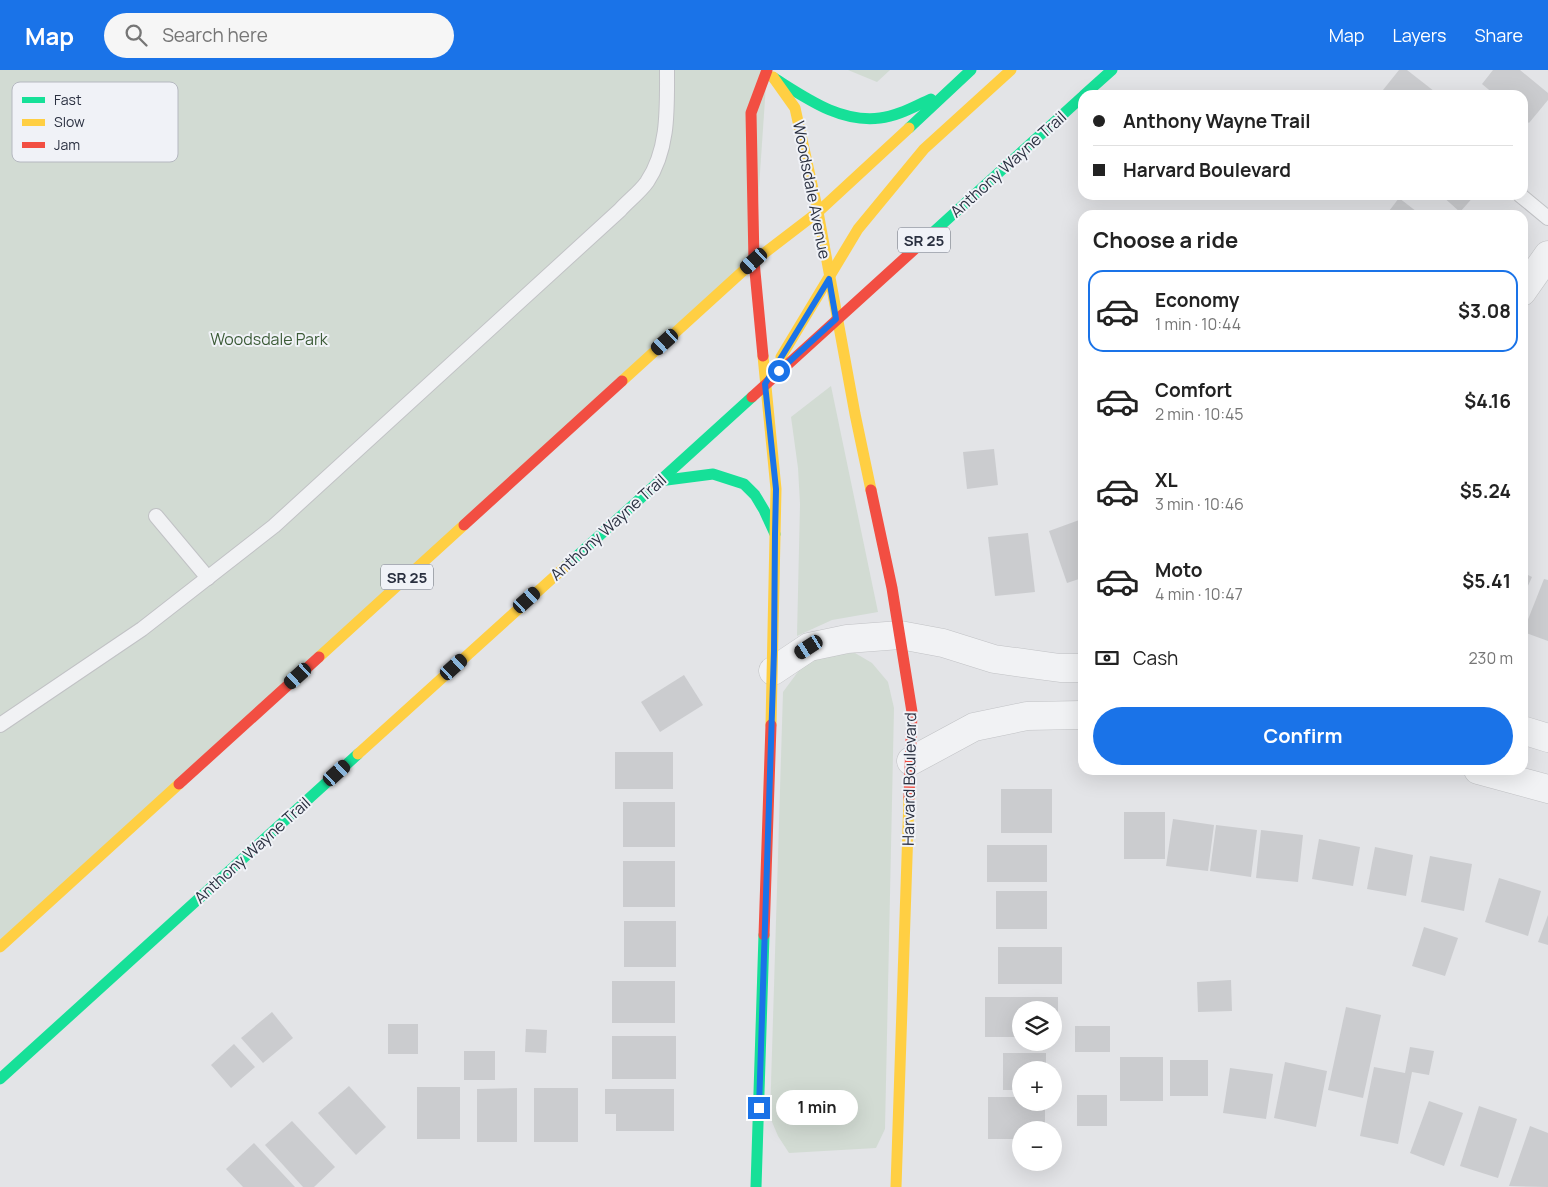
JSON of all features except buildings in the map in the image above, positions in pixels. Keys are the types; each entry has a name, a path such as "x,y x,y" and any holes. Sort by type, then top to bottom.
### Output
{"main road":[{"name":"SR 25","path":"0,947 754,261 818,212 971,70"},
{"path":"765,384 858,229 924,149 1011,70"},
{"name":"Anthony Wayne Trail","path":"1090,90 1112,70"},
{"path":"756,1187 773,671 776,489 754,261 751,113 769,73 828,111 861,120 882,118 947,93"},
{"name":"Woodsdale Avenue","path":"769,73 795,108 818,212 836,319"},
{"name":"Anthony Wayne Trail","path":"0,1079 1078,101"},
{"name":"Harvard Boulevard","path":"836,319 892,588 912,712 896,1187"},
{"path":"659,481 713,474 744,484 755,495 775,534"}],"street":[{"path":"1528,283 1548,255"},
{"path":"773,671 809,647 847,639 900,635 943,642 994,659 1060,668 1078,668"},
{"path":"911,762 974,727 1027,716 1078,714"},
{"path":"1528,732 1548,738"},
{"path":"1496,775 1548,789"}],"lane":[{"path":"0,725 142,629 274,526 620,210 646,182 662,149 667,106 667,70"},
{"path":"1526,200 1548,218"},
{"path":"156,516 208,578"}],"green space":[{"name":"Woodsdale Park","path":"0,70 767,70 754,261 0,949"},
{"path":"848,70 890,70 877,82"},
{"path":"831,386 878,612 832,620 797,636 800,504 798,468 791,417"},
{"path":"855,653 872,663 888,682 894,708 885,1129 876,1148 789,1153 778,1136 770,1117 783,692 803,665 827,654"}],"traffic: fast":[{"path":"909,128 971,70"},
{"path":"1090,90 1112,70"},
{"path":"774,78 811,101 837,113 865,119 887,117 931,99"},
{"path":"928,237 1078,101"},
{"path":"566,566 752,397"},
{"path":"659,481 713,474 744,484 755,495 775,534"},
{"path":"0,1079 358,754"},
{"path":"756,1187 764,935"}],"traffic: slow":[{"path":"781,357 858,229 924,149 1011,70"},
{"path":"773,77 795,108 818,212 871,490"},
{"path":"622,381 754,261 818,212 909,128"},
{"path":"763,356 776,489 771,725"},
{"path":"319,657 464,525"},
{"path":"358,754 566,566"},
{"path":"0,947 179,784"},
{"path":"896,1187 909,798"}],"traffic: jam":[{"path":"763,356 754,261 751,113 767,70"},
{"path":"752,397 928,237"},
{"path":"464,525 622,381"},
{"path":"871,490 892,588 912,712 909,798"},
{"path":"179,784 319,657"},
{"path":"764,935 771,725"}],"route":[{"path":"759,1108 774,651 776,489 765,384 829,279 836,319 779,371"}]}
